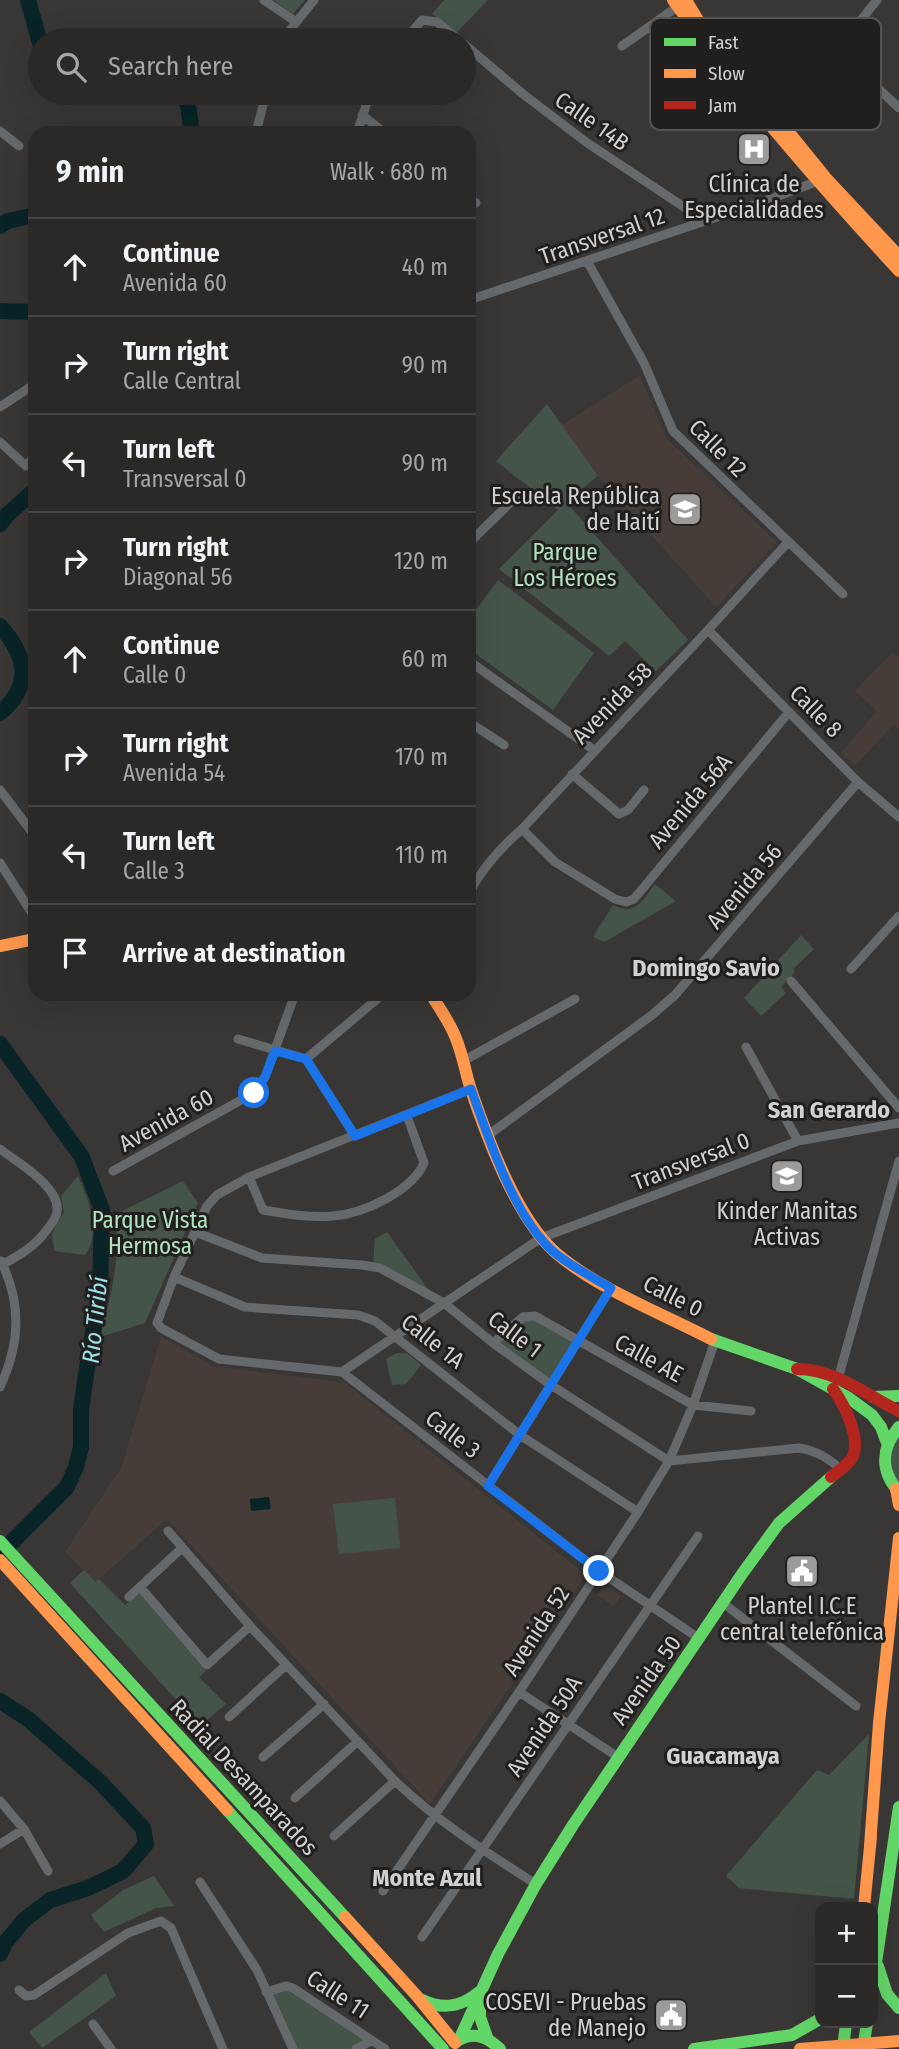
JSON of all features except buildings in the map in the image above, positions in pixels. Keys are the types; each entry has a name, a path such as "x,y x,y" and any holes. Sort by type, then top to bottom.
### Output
{"main road":[{"path":"678,2 696,18"},
{"path":"782,130 821,180 893,251 899,271"},
{"path":"0,946 28,940"},
{"name":"Calle 0","path":"435,1001 455,1035 487,1136 513,1194 541,1238 554,1251 611,1288 715,1341 797,1369 811,1367 875,1415 882,1425 887,1443"},
{"path":"836,1384 847,1416 854,1452 852,1460 842,1470"},
{"name":"Calle 0","path":"836,1384 873,1397 899,1411"},
{"path":"873,1397 899,1396"},
{"path":"847,1416 858,1403"},
{"path":"899,1427 884,1452 885,1472 897,1490 899,1505"},
{"name":"Avenida 50","path":"452,2045 536,1884 762,1543 794,1509 842,1470"},
{"path":"870,1846 879,1723 899,1538"},
{"name":"Radial Desamparados","path":"0,1541 44,1600 452,2045"},
{"name":"Radial Desamparados","path":"0,1560 44,1600 416,1995 452,2045"},
{"path":"864,1902 899,1646"},
{"path":"878,1952 899,1807"},
{"path":"890,1875 899,1835"},
{"path":"878,1963 883,1988 892,2003 899,2008"},
{"path":"416,1995 435,2006 457,2006 468,2001 484,1986"},
{"name":"Avenida 50","path":"484,1986 480,2017 488,2037"},
{"path":"694,2049 792,2035 815,2022"},
{"path":"843,2049 845,2028"},
{"path":"863,2049 866,2028"},
{"path":"452,2045 475,2034 488,2037 500,2049"},
{"path":"805,2048 899,2041"}],"street":[{"path":"264,0 295,21"},
{"path":"290,28 314,0"},
{"path":"863,18 877,0"},
{"path":"658,18 678,2"},
{"path":"415,28 422,20 437,22 444,28"},
{"path":"622,46 650,24"},
{"name":"Calle 14B","path":"476,54 586,142 705,221"},
{"path":"881,91 899,108"},
{"path":"258,126 263,105"},
{"path":"359,126 366,105"},
{"path":"362,115 376,126"},
{"path":"0,131 19,146"},
{"name":"Transversal 12","path":"476,298 821,180"},
{"name":"Calle 12","path":"587,261 644,363 673,431 844,594"},
{"path":"0,407 28,389"},
{"path":"0,442 26,466 28,464"},
{"path":"476,536 518,495"},
{"name":"Avenida 58","path":"476,880 500,848 522,828 788,542"},
{"name":"Calle 8","path":"708,630 858,782 899,817"},
{"path":"476,666 594,750"},
{"name":"Avenida 56A","path":"522,828 555,862 615,899 626,902 634,899 789,712"},
{"path":"476,727 504,745"},
{"path":"572,774 619,814 628,810 644,790"},
{"name":"Avenida 56","path":"487,1136 652,1015 675,995 858,782"},
{"path":"0,790 28,827"},
{"path":"0,863 28,907"},
{"path":"851,969 899,916"},
{"path":"791,981 899,1108"},
{"path":"463,1061 575,999"},
{"name":"Avenida 60","path":"113,1171 254,1093 265,1077 293,1001"},
{"path":"306,1059 375,1001"},
{"path":"239,1039 306,1059 355,1136"},
{"path":"746,1047 798,1141"},
{"path":"471,1089 248,1177 217,1195 206,1206 157,1322 161,1328 219,1359 342,1372 541,1238"},
{"path":"248,1177 263,1210 294,1216 336,1216 349,1213 400,1192 419,1175 424,1163 407,1116"},
{"name":"Transversal 0","path":"541,1238 798,1141 899,1123"},
{"path":"0,1149 44,1184 56,1201 57,1213 42,1236 17,1257 1,1261 13,1289 17,1331 9,1367 0,1387"},
{"path":"836,1384 899,1161"},
{"name":"Calle 1","path":"195,1232 262,1258 380,1268 444,1303 551,1385 669,1461"},
{"name":"Calle 1A","path":"174,1277 245,1307 358,1315 375,1321 520,1435 638,1512"},
{"path":"488,1486 611,1288"},
{"name":"Calle AE","path":"493,1343 523,1317 535,1316 693,1405 751,1411"},
{"name":"Avenida 52","path":"383,1891 519,1692 669,1461 693,1405 715,1341"},
{"name":"Calle 3","path":"342,1372 599,1571 700,1639"},
{"path":"669,1461 799,1448 821,1454 842,1470"},
{"path":"167,1531 250,1626 395,1781 482,1850 536,1884"},
{"name":"Avenida 50A","path":"422,1937 698,1536"},
{"path":"129,1597 182,1548"},
{"path":"140,1587 207,1665 250,1626"},
{"path":"723,1603 856,1706"},
{"path":"229,1717 286,1665"},
{"path":"519,1692 618,1757"},
{"path":"263,1757 324,1704"},
{"path":"295,1798 357,1742"},
{"path":"334,1836 395,1781"},
{"path":"0,1801 24,1829 48,1871"},
{"path":"0,1843 24,1829"},
{"path":"200,1882 257,1970 293,2049"},
{"path":"19,1990 26,1996 34,1995 128,1933 161,1921 171,1928 223,2049"},
{"name":"Calle 11","path":"266,1992 286,1986 293,1988 385,2049"},
{"path":"93,2024 111,2049"},
{"path":"356,2049 371,2041"}],"shaded area":[{"name":"Escuela República de Haití","path":"640,375 667,439 777,542 716,607 598,476 562,425"},
{"path":"893,652 899,656 899,729 894,724 855,766 841,752 877,711 855,691"},
{"name":"Kinder Manitas Activas","path":"784,1163 797,1166 791,1189 777,1186"},
{"path":"161,1337 213,1366 345,1383 586,1575 430,1804 167,1519 96,1582 65,1552 121,1468"},
{"path":"608,1587 621,1596 614,1606 597,1595 602,1588"}],"green space":[{"path":"274,0 305,0 293,14"},
{"path":"444,0 488,0 461,28 451,28 432,14"},
{"name":"Parque Los Héroes","path":"547,404 598,476 566,502 688,640 656,671 625,641 609,656 499,569 558,510 496,461"},
{"path":"498,580 594,653 553,710 476,654 476,610"},
{"path":"655,884 676,901 604,942 593,937 613,905 633,908"},
{"path":"801,935 814,949 793,969 795,972 781,987 786,993 761,1016 744,998"},
{"path":"78,1176 89,1205 93,1226 90,1246 85,1255 54,1251 52,1233 64,1212 61,1196"},
{"name":"Parque Vista Hermosa","path":"183,1181 198,1203 145,1323 97,1338 114,1277 116,1214"},
{"path":"387,1232 428,1289 427,1293 391,1269 373,1265 375,1239"},
{"path":"532,1318 574,1342 549,1381 499,1342"},
{"path":"397,1353 407,1353 421,1365 406,1384 392,1385 386,1359"},
{"path":"899,1432 899,1485 895,1481 888,1459"},
{"path":"395,1498 400,1548 339,1554 333,1504"},
{"path":"84,1570 96,1582 99,1579 125,1605 140,1594 206,1671 199,1677 226,1704 200,1726 70,1583"},
{"path":"869,1734 854,1899 739,1888 726,1876 817,1770 829,1775"},
{"path":"154,1876 174,1906 156,1908 104,1932 91,1915 123,1890"},
{"path":"106,1973 116,1996 42,2048 29,2032"},
{"path":"286,1986 371,2041 355,2049 293,2049 266,1992"}],"water":[{"path":"269,1497 271,1509 251,1511 250,1499"}],"waterway":[{"name":"Río Tiribí","path":"28,0 36,28"},
{"name":"Río Tiribí","path":"188,105 191,126"},
{"name":"Río Tiribí","path":"0,226 8,221 28,217"},
{"name":"Río Tiribí","path":"0,311 28,312"},
{"name":"Río Tiribí","path":"0,524 28,496"},
{"name":"Río Tiribí","path":"0,626 16,648 22,670 18,692 0,713"},
{"name":"Río Tiribí","path":"0,1044 82,1157 102,1210 100,1293 81,1410 81,1447 76,1467 67,1487 0,1554"},
{"name":"Río Tiribí","path":"0,1701 28,1719 101,1783 143,1828 146,1844 123,1871 88,1888 50,1900 24,1920 5,1943 0,1954"}],"traffic: fast":[{"path":"711,1339 797,1369 849,1398 872,1415 881,1427 887,1443"},
{"path":"873,1397 899,1396"},
{"path":"899,1427 889,1443 885,1460 888,1476 899,1492"},
{"path":"460,2038 498,1954 536,1884 573,1825 779,1523 831,1477"},
{"path":"0,1541 345,1917"},
{"path":"876,1965 899,1807"},
{"path":"227,1810 443,2049"},
{"path":"878,1966 887,1994 899,2008"},
{"path":"422,2000 445,2006 459,2004 479,1992"},
{"path":"480,2000 480,2017 487,2037"},
{"path":"694,2049 792,2035 815,2022"},
{"path":"843,2049 845,2028"},
{"path":"863,2049 866,2028"},
{"path":"457,2041 469,2036 480,2036 500,2049"}],"traffic: slow":[{"path":"673,0 686,18"},
{"path":"686,0 697,18"},
{"path":"775,130 899,271"},
{"path":"787,130 826,178 899,256"},
{"path":"0,946 28,940"},
{"path":"435,1001 460,1048 470,1087 504,1176 542,1238 556,1253 591,1278 711,1339"},
{"path":"896,1489 899,1505"},
{"path":"870,1846 879,1723 899,1538"},
{"path":"0,1560 227,1810"},
{"path":"864,1902 871,1837"},
{"path":"345,1917 416,1995 455,2043"},
{"path":"800,2049 899,2041"}],"traffic: jam":[{"path":"797,1369 837,1378 899,1411"},
{"path":"831,1477 845,1466 855,1450 853,1432 846,1412 833,1389"}],"place":[{"name":"Clínica de Especialidades","path":"754,149"},
{"name":"Escuela República de Haití","path":"685,509"},
{"name":"Kinder Manitas Activas","path":"787,1176"},
{"name":"Plantel I.C.E central telefónica","path":"802,1571"},
{"name":"COSEVI - Pruebas de Manejo","path":"671,2015"}],"district":[{"name":"Domingo Savio","path":"706,968"},
{"name":"San Gerardo","path":"829,1110"},
{"name":"Guacamaya","path":"723,1756"},
{"name":"Monte Azul","path":"427,1878"}],"route":[{"path":"254,1093 265,1077 275,1051 306,1059 355,1136 471,1089 500,1166 531,1224 554,1251 611,1288 488,1486 599,1571"}]}
